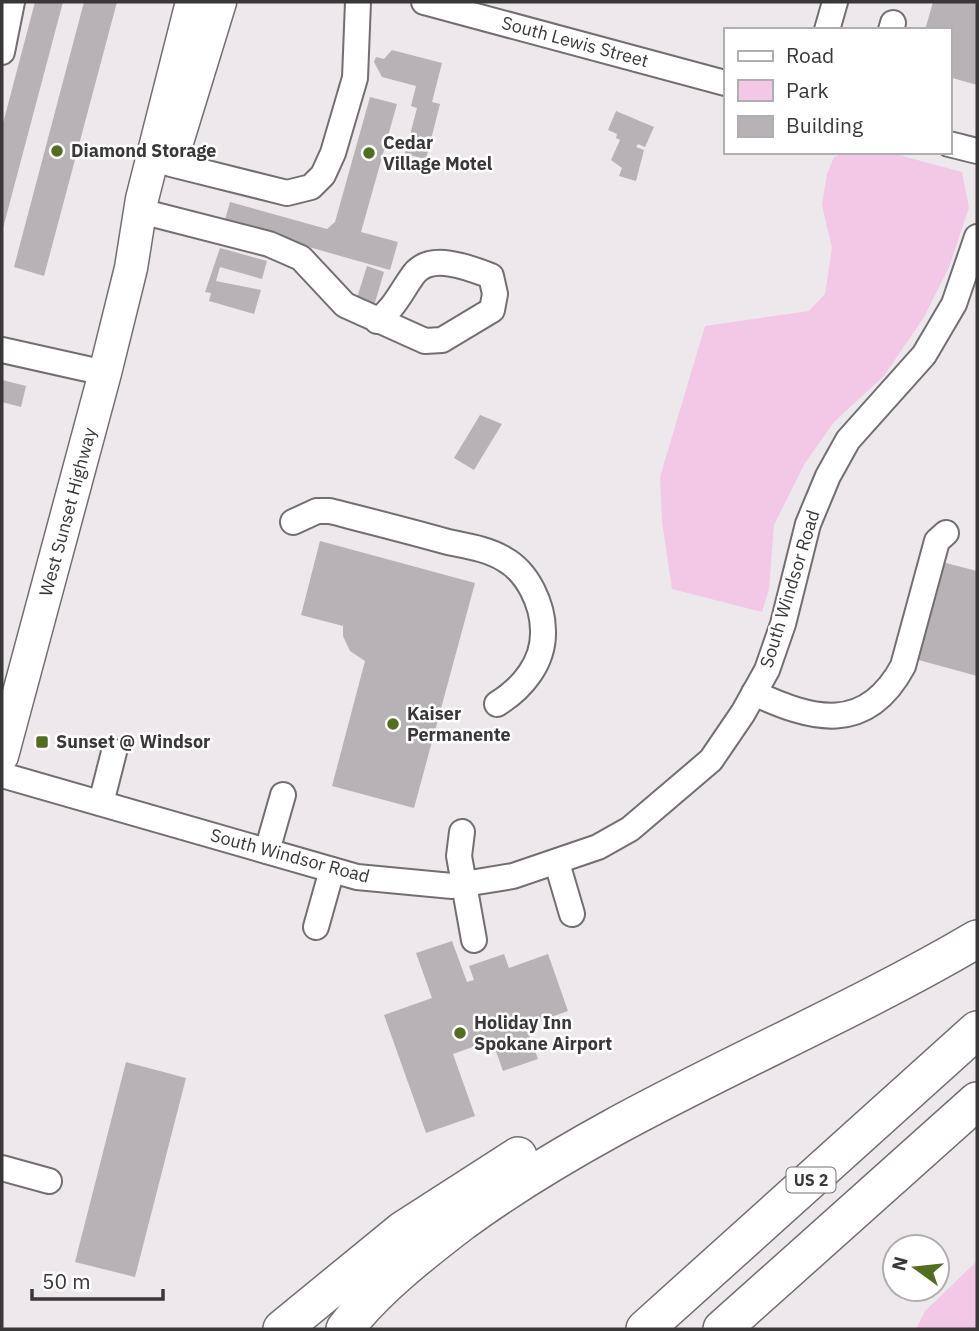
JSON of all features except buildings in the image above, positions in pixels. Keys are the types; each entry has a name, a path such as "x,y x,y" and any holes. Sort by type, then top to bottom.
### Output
{"highway":[{"path":"345,1329 422,1252 518,1182 660,1102 977,939"},
{"name":"US 2","path":"645,1329 977,1030"},
{"name":"US 2","path":"722,1329 977,1101"},
{"path":"282,1329 403,1230 465,1187 545,1143 589,1124 660,1102"},
{"path":"760,1329 977,1116"}],"main road":[{"name":"West Sunset Highway","path":"2,756 105,373 131,268 142,199 192,2"},
{"name":"West Sunset Highway","path":"131,268 156,215 220,2"}],"street":[{"path":"2,52 12,2"},
{"path":"171,164 287,193 311,187 323,175 333,153 355,78 358,2"},
{"name":"South Lewis Street","path":"424,2 724,83"},
{"path":"828,28 835,2"},
{"path":"951,144 977,151"},
{"path":"156,215 269,244 301,258 345,305 377,321"},
{"name":"South Windsor Road","path":"2,775 357,877 405,883 464,884 513,876 598,847 630,829 711,760 754,693 767,670 783,624 808,523 828,475 848,440 924,355 954,304 977,237"},
{"path":"2,350 105,373"},
{"path":"293,522 317,511 330,511 489,552 514,566 535,596 543,624 543,638 534,667 515,690 497,704"},
{"path":"754,693 785,707 816,716 846,715 875,701 896,680 903,666 937,541 946,533"},
{"path":"101,803 114,751"},
{"path":"267,851 282,795"},
{"path":"462,832 459,856 474,940"},
{"path":"557,863 572,914"},
{"path":"316,928 332,870"},
{"path":"2,1168 49,1181"}],"green space":[{"path":"841,154 895,154 962,172 969,208 949,267 924,317 884,376 834,422 805,463 774,525 769,589 762,612 672,589 662,522 660,477 705,326 809,311 825,294 832,248 822,205 827,174 834,157"},
{"path":"977,1261 977,1329 916,1329 925,1311 933,1303 951,1303 951,1286"}],"place":[{"name":"Diamond Storage","path":"57,151"},
{"name":"Cedar Village Motel","path":"369,153"},
{"name":"Kaiser Permanente","path":"393,724"},
{"name":"Sunset @ Windsor","path":"42,742"},
{"name":"Holiday Inn Spokane Airport","path":"460,1033"}]}
